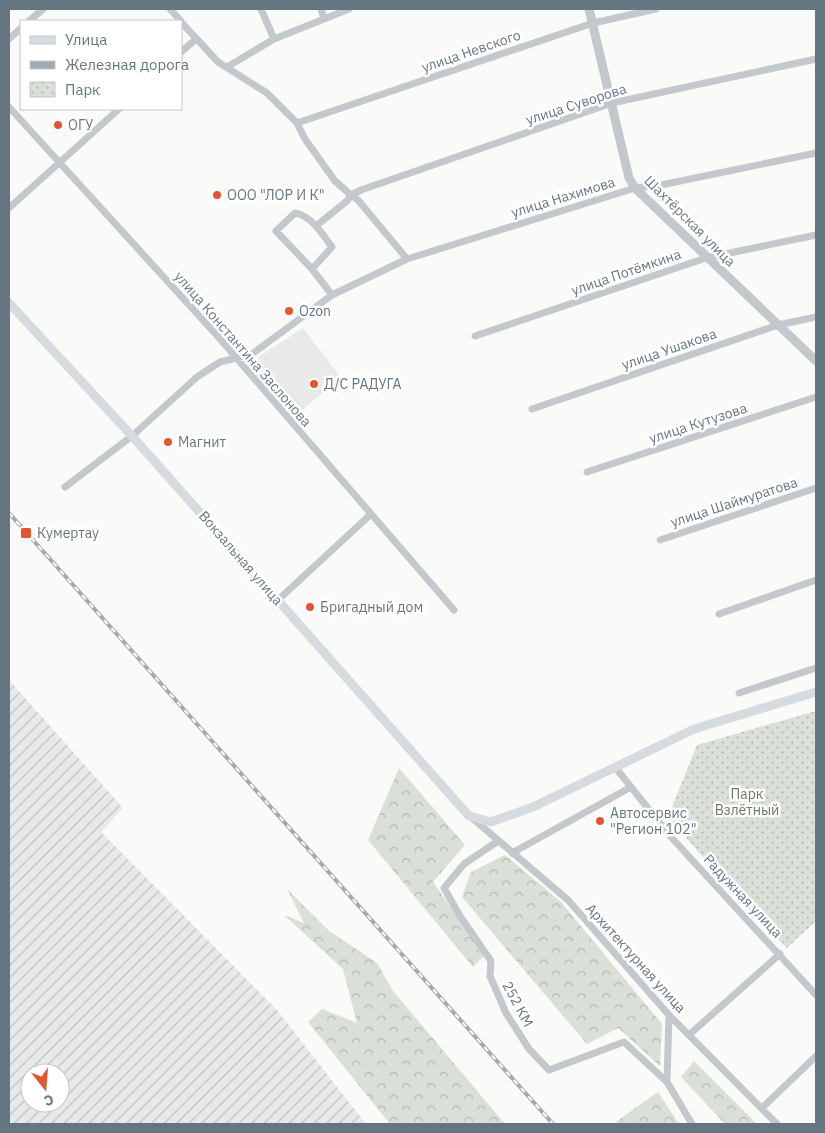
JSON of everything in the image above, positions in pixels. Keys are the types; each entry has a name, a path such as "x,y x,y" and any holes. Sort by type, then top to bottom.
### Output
{"main road":[{"name":"Вокзальная улица","path":"9,303 132,436 469,816"},
{"path":"469,816 491,822 533,807 694,729 816,692"}],"street":[{"path":"30,20 42,9"},
{"path":"170,9 180,20"},
{"path":"261,9 274,39"},
{"path":"321,9 324,18"},
{"path":"227,67 274,39 350,9"},
{"name":"Шахтёрская улица","path":"590,9 629,178 635,188 706,258 816,361"},
{"name":"улица Невского","path":"297,123 593,23 656,9"},
{"path":"182,22 218,62 267,92 297,123 318,159 335,180 358,200 407,259"},
{"path":"9,40 20,29"},
{"path":"182,51 196,38"},
{"name":"улица Суворова","path":"351,195 612,103 816,59"},
{"name":"улица Константина Заслонова","path":"9,107 222,340 370,515 454,610"},
{"path":"9,208 118,110"},
{"name":"улица Нахимова","path":"65,487 132,436 197,377 220,362 252,354 332,295 407,259 635,188 661,185 816,153"},
{"path":"316,226 347,201 351,195"},
{"path":"312,269 332,247 316,226 302,214 295,213 276,230 312,269 332,295"},
{"name":"улица Потёмкина","path":"475,336 706,258 816,235"},
{"name":"улица Ушакова","path":"532,408 778,325 816,317"},
{"name":"улица Кутузова","path":"587,472 816,397"},
{"name":"улица Шаймуратова","path":"660,540 816,488"},
{"path":"278,600 370,515"},
{"path":"719,614 816,580"},
{"path":"739,693 816,668"},
{"name":"Радужная улица","path":"615,767 671,837 816,994"},
{"path":"512,853 631,787"},
{"name":"Архитектурная улица","path":"469,816 568,900 669,1014 777,1124"},
{"name":"252 КМ","path":"498,841 464,864 444,888 460,916 491,960 490,976 499,998 529,1049 549,1070 624,1042 667,1082"},
{"path":"690,1034 780,954"},
{"path":"669,1014 667,1082 692,1124"},
{"path":"762,1108 816,1056"}],"shaded area":[{"path":"303,328 341,378 292,418 246,365"},
{"path":"9,680 123,808 101,832 277,1010 366,1124 9,1124"}],"green space":[{"name":"Парк Взлётный","path":"816,711 816,921 787,948 754,915 668,817 697,745"},
{"path":"399,768 465,845 433,882 485,955 473,967 368,840"},
{"path":"505,855 561,902 662,1024 660,1066 618,1028 587,1044 462,897 471,872"},
{"path":"287,889 328,930 377,963 393,991 505,1124 390,1124 308,1022 322,1009 357,1023 343,969 284,915 304,923"},
{"path":"694,1061 757,1124 725,1124 681,1077"},
{"path":"658,1092 679,1124 616,1124 617,1121"}],"railway":[{"path":"9,513 553,1124"}],"place":[{"name":"ОГУ","path":"58,125"},
{"name":"ООО \"ЛОР И К\"","path":"217,195"},
{"name":"Ozon","path":"289,311"},
{"name":"Д/С РАДУГА","path":"314,384"},
{"name":"Магнит","path":"168,442"},
{"name":"Кумертау","path":"26,533"},
{"name":"Бригадный дом","path":"310,607"},
{"name":"Автосервис \"Регион 102\"","path":"600,821"}]}
